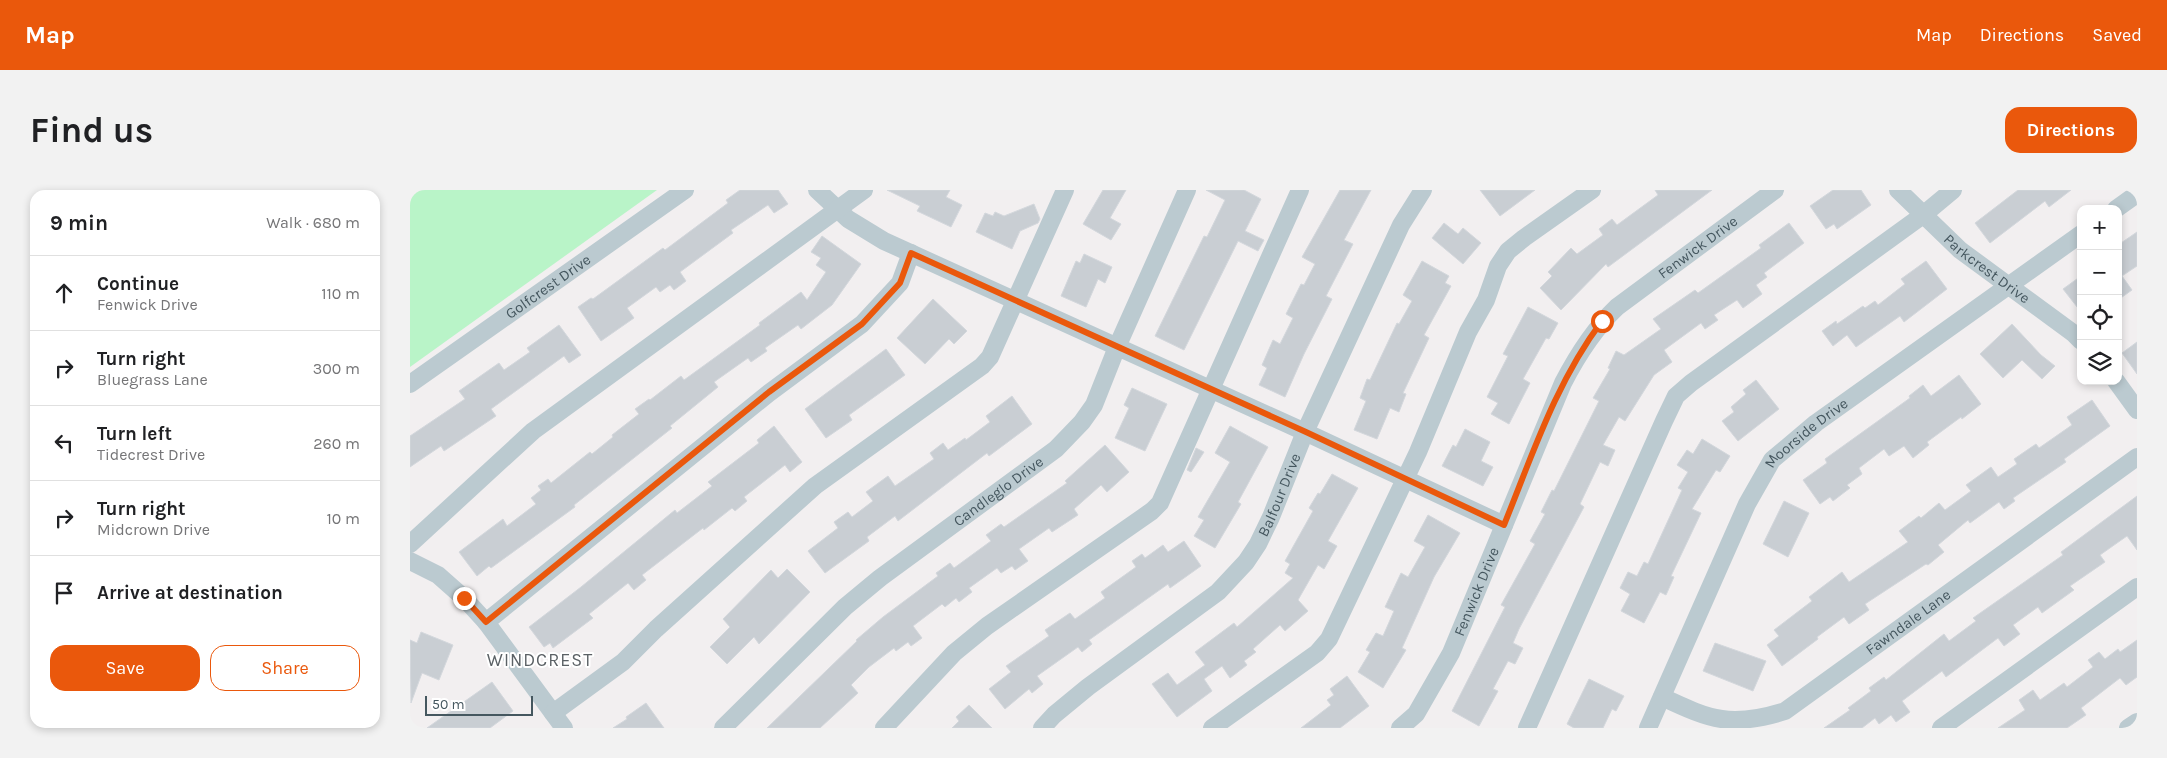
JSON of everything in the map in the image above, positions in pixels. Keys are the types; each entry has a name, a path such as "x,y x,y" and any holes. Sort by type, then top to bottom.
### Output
{"street":[{"name":"Golfcrest Drive","path":"410,384 685,190"},
{"path":"817,190 837,210 865,231 1306,432 1504,525"},
{"path":"410,544 533,431 864,190"},
{"path":"410,560 438,575 464,598 486,622 556,723 656,629 815,486 982,366 990,357 1065,190"},
{"name":"Candleglo Drive","path":"723,728 845,607 880,578 1056,449 1082,422 1094,405 1117,347 1187,190"},
{"path":"884,728 954,652 987,626 1152,511 1166,493 1300,190"},
{"name":"Balfour Drive","path":"1042,728 1054,715 1088,687 1218,592 1237,574 1258,544 1272,517 1306,432 1401,225 1423,190"},
{"path":"1212,728 1317,653 1329,639 1418,452 1468,332 1486,300 1498,266 1513,247 1592,190"},
{"name":"Fenwick Drive","path":"1400,728 1416,714 1451,653 1563,383 1576,356 1602,321 1636,292 1775,190"},
{"name":"Parkcrest Drive","path":"1898,190 1960,250 2080,340"},
{"path":"1527,728 1676,396 1686,386 1752,337 1923,215 1953,190"},
{"path":"2122,205 2137,194"},
{"name":"Moorside Drive","path":"1648,728 1747,504 1772,460 1816,423 2077,237"},
{"path":"486,622 769,392 862,324 900,283 911,253"},
{"path":"2119,385 2137,410"},
{"name":"Fawndale Lane","path":"1662,697 1692,713 1718,723 1746,724 1764,721 1785,711 2137,457"},
{"path":"1941,728 2137,587"},
{"path":"2128,728 2137,722"}],"green space":[{"path":"410,190 657,190 410,367"}],"building":[{"path":"740,190 778,190 788,204 774,213 768,205 731,230 733,233 680,272 686,281 674,290 670,285 660,292 656,287 627,308 634,318 601,341 578,307 591,298 593,299 663,248 665,250 728,203 726,200"},
{"path":"887,190 950,190 946,197 962,205 951,227 917,211 920,206"},
{"path":"1103,190 1126,190 1110,218 1121,224 1111,240 1083,224"},
{"path":"1206,190 1244,190 1261,199 1245,231 1264,240 1258,251 1238,241 1184,350 1155,336 1204,236 1207,237 1225,200"},
{"path":"1340,190 1371,190 1344,240 1353,244 1326,296 1332,299 1285,397 1259,385 1267,368 1262,365 1273,340 1280,344 1293,318 1286,314 1301,284 1304,285 1315,264 1302,257"},
{"path":"1480,190 1535,190 1500,216"},
{"path":"1655,190 1712,190 1608,267 1606,264 1561,310 1540,288 1552,276 1548,272 1571,248 1577,254 1603,235 1599,229 1612,219 1617,225 1658,195"},
{"path":"1833,190 1861,190 1871,205 1837,229 1834,224 1826,229 1810,206"},
{"path":"2018,190 2071,190 2049,207 2045,201 1990,243 1975,223"},
{"path":"1034,204 1040,219 1038,223 1020,231 1012,249 976,232 985,213 993,216 995,212 1004,216"},
{"path":"1444,223 1458,234 1463,228 1481,243 1463,264 1432,238"},
{"path":"1789,223 1804,243 1764,273 1767,277 1756,285 1762,294 1743,308 1737,300 1714,315 1718,320 1705,329 1701,323 1664,350 1672,362 1654,375 1625,421 1619,417 1603,445 1615,450 1608,466 1600,462 1580,504 1584,507 1513,643 1523,648 1515,664 1508,661 1493,689 1498,691 1479,726 1452,711 1505,607 1501,605 1535,544 1530,541 1545,514 1541,512 1552,490 1554,491 1599,401 1593,398 1610,369 1608,368 1616,351 1624,355 1661,329 1653,319 1695,290 1698,293 1761,248 1759,245"},
{"path":"2137,232 2137,266 2122,276 2122,250 2122,242"},
{"path":"822,236 861,264 832,305 801,329 798,325 765,348 767,351 751,362 748,358 714,382 718,387 670,426 672,428 574,505 575,507 491,568 489,566 477,576 459,552 503,519 507,526 536,504 531,498 541,490 538,486 548,479 551,483 590,452 592,454 613,437 612,435 639,414 635,409 681,376 684,380 760,325 759,323 801,292 807,300 826,272 816,265 821,258 811,252"},
{"path":"1084,254 1112,267 1105,283 1098,279 1086,307 1061,296 1076,261 1080,263"},
{"path":"1422,261 1449,276 1445,283 1451,286 1424,335 1429,338 1403,393 1406,394 1399,412 1390,408 1377,439 1354,430 1366,401 1360,398 1367,379 1370,380 1397,323 1399,324 1412,301 1403,295"},
{"path":"1926,261 1947,289 1904,322 1900,316 1856,347 1847,335 1833,346 1822,331 1836,321 1837,324 1863,306 1865,308 1875,301 1878,305 1905,284 1901,279"},
{"path":"2122,276 2132,290 2122,297"},
{"path":"2077,279 2077,307 2063,289"},
{"path":"933,299 967,331 954,344 949,339 925,364 897,338"},
{"path":"1528,307 1558,323 1549,339 1546,338 1523,379 1530,383 1509,424 1491,414 1498,403 1487,397 1508,356 1503,354"},
{"path":"2012,324 2041,355 2055,366 2042,379 2022,360 2003,378 1980,354"},
{"path":"559,325 581,355 569,363 564,356 491,409 496,416 444,451 441,446 410,467 410,436 465,399 459,391 499,363 504,370 530,352 527,348"},
{"path":"2137,342 2137,374 2122,353"},
{"path":"886,349 905,375 849,415 852,420 826,438 805,409"},
{"path":"1959,375 1981,404 1927,442 1929,445 1913,458 1904,446 1889,456 1884,449 1859,468 1862,474 1847,485 1850,488 1833,501 1830,497 1820,504 1803,480 1827,463 1825,459 1910,398 1909,396 1923,385 1931,396"},
{"path":"1756,380 1779,409 1738,441 1722,421 1734,412 1731,407 1746,394 1743,390"},
{"path":"1132,388 1167,404 1145,451 1115,438 1129,408 1124,405"},
{"path":"1012,396 1032,424 989,456 987,453 898,521 895,516 867,537 869,541 825,573 808,551 838,528 834,522 848,512 852,517 873,501 866,492 888,476 895,486 934,459 930,453 943,443 948,450 965,438 966,440 990,422 986,416"},
{"path":"2092,400 2110,426 2064,459 2066,462 2013,498 2015,501 2004,509 1999,502 1970,523 1968,520 1938,545 1944,552 1928,565 1926,564 1865,604 1869,610 1849,624 1844,617 1782,666 1767,645 1779,636 1774,630 1812,601 1809,597 1842,572 1849,582 1908,542 1899,531 1919,516 1921,518 1939,503 1945,510 1971,491 1966,485 1991,467 1998,477 2017,464 2014,459 2036,444 2039,448 2072,425 2067,417"},
{"path":"774,426 802,462 790,472 785,465 744,497 747,501 735,511 732,508 642,575 646,580 634,590 628,583 589,614 593,618 553,648 550,643 544,647 529,627 675,510 677,513 712,486 708,482 759,443 757,440"},
{"path":"1230,426 1268,447 1238,502 1241,504 1215,548 1194,536 1204,520 1198,517 1230,462 1215,453"},
{"path":"1465,429 1490,442 1481,461 1493,467 1483,486 1442,466 1453,445 1456,447"},
{"path":"1702,439 1730,456 1720,472 1716,470 1692,509 1701,513 1671,576 1674,577 1666,595 1660,592 1644,623 1621,611 1630,594 1620,588 1628,572 1637,576 1644,562 1648,564 1682,490 1678,488 1688,472 1677,465 1687,450 1693,454"},
{"path":"1105,445 1129,472 1107,492 1101,485 1074,509 1078,515 1052,532 1049,528 1019,549 1028,561 1015,570 1012,566 1001,573 997,568 969,588 972,592 959,602 956,598 945,607 942,604 913,626 922,638 911,646 908,642 896,651 894,648 869,667 851,685 858,693 820,728 767,728 856,640 883,617 938,576 936,573 950,563 954,568 991,541 986,535 1001,524 1004,527 1067,483 1065,481"},
{"path":"1196,448 1204,452 1191,472 1187,470"},
{"path":"1332,474 1358,488 1328,541 1337,546 1324,569 1318,565 1298,600 1308,611 1285,631 1280,625 1253,649 1256,652 1244,661 1247,665 1230,678 1222,666 1204,679 1212,691 1177,717 1152,684 1168,673 1177,685 1205,665 1195,652 1234,623 1237,627 1293,578 1285,573 1290,564 1285,561 1313,511 1309,508"},
{"path":"2137,496 2137,550 2127,536 2100,555 2105,562 2070,586 2074,590 2042,613 2038,607 2013,625 2020,634 2004,646 1998,638 1946,677 1942,671 1902,701 1910,712 1896,722 1891,715 1879,724 1875,718 1862,728 1824,728 1850,710 1848,708 1871,691 1869,688 1884,677 1886,680 1944,634 1949,641 1976,621 1973,618 2063,555 2061,552"},
{"path":"1784,501 1809,513 1788,557 1763,544"},
{"path":"1428,515 1460,533 1434,577 1402,648 1406,650 1383,688 1358,672 1370,652 1366,650 1376,633 1383,636 1394,611 1385,607 1401,573 1408,577 1425,547 1414,541"},
{"path":"1184,541 1201,566 1170,588 1168,584 1089,640 1092,644 1082,652 1078,647 1037,676 1043,684 1032,693 1029,689 1005,709 989,689 1011,672 1006,666 1049,636 1045,630 1070,613 1075,619 1105,598 1101,592 1136,567 1132,561 1142,554 1145,558 1163,545 1168,552"},
{"path":"787,569 810,592 759,644 754,637 727,664 710,647 730,627 723,619 771,570 778,578"},
{"path":"421,632 453,645 439,680 422,673 411,703 410,640 417,643"},
{"path":"2137,640 2137,677 2126,685 2120,678 2081,708 2086,715 2067,728 1998,728 2025,710 2019,700 2033,690 2040,700 2064,683 2067,687 2093,667 2088,660 2099,652 2105,659 2118,649 2120,652"},
{"path":"1715,643 1766,661 1753,691 1703,671"},
{"path":"1347,676 1369,706 1340,728 1301,728 1331,705 1327,700 1334,695 1330,689"},
{"path":"1589,679 1624,696 1616,711 1612,709 1603,728 1574,728 1567,724"},
{"path":"492,682 513,711 490,728 427,728"},
{"path":"646,703 664,728 613,728 627,719 626,717"},
{"path":"969,705 992,728 952,728 959,721 956,717"}],"district":[{"name":"WINDCREST","path":"540,660"}],"route":[{"path":"464,598 486,622 769,392 862,324 900,283 911,253 1306,432 1504,525 1563,383 1576,356 1602,321"}]}
